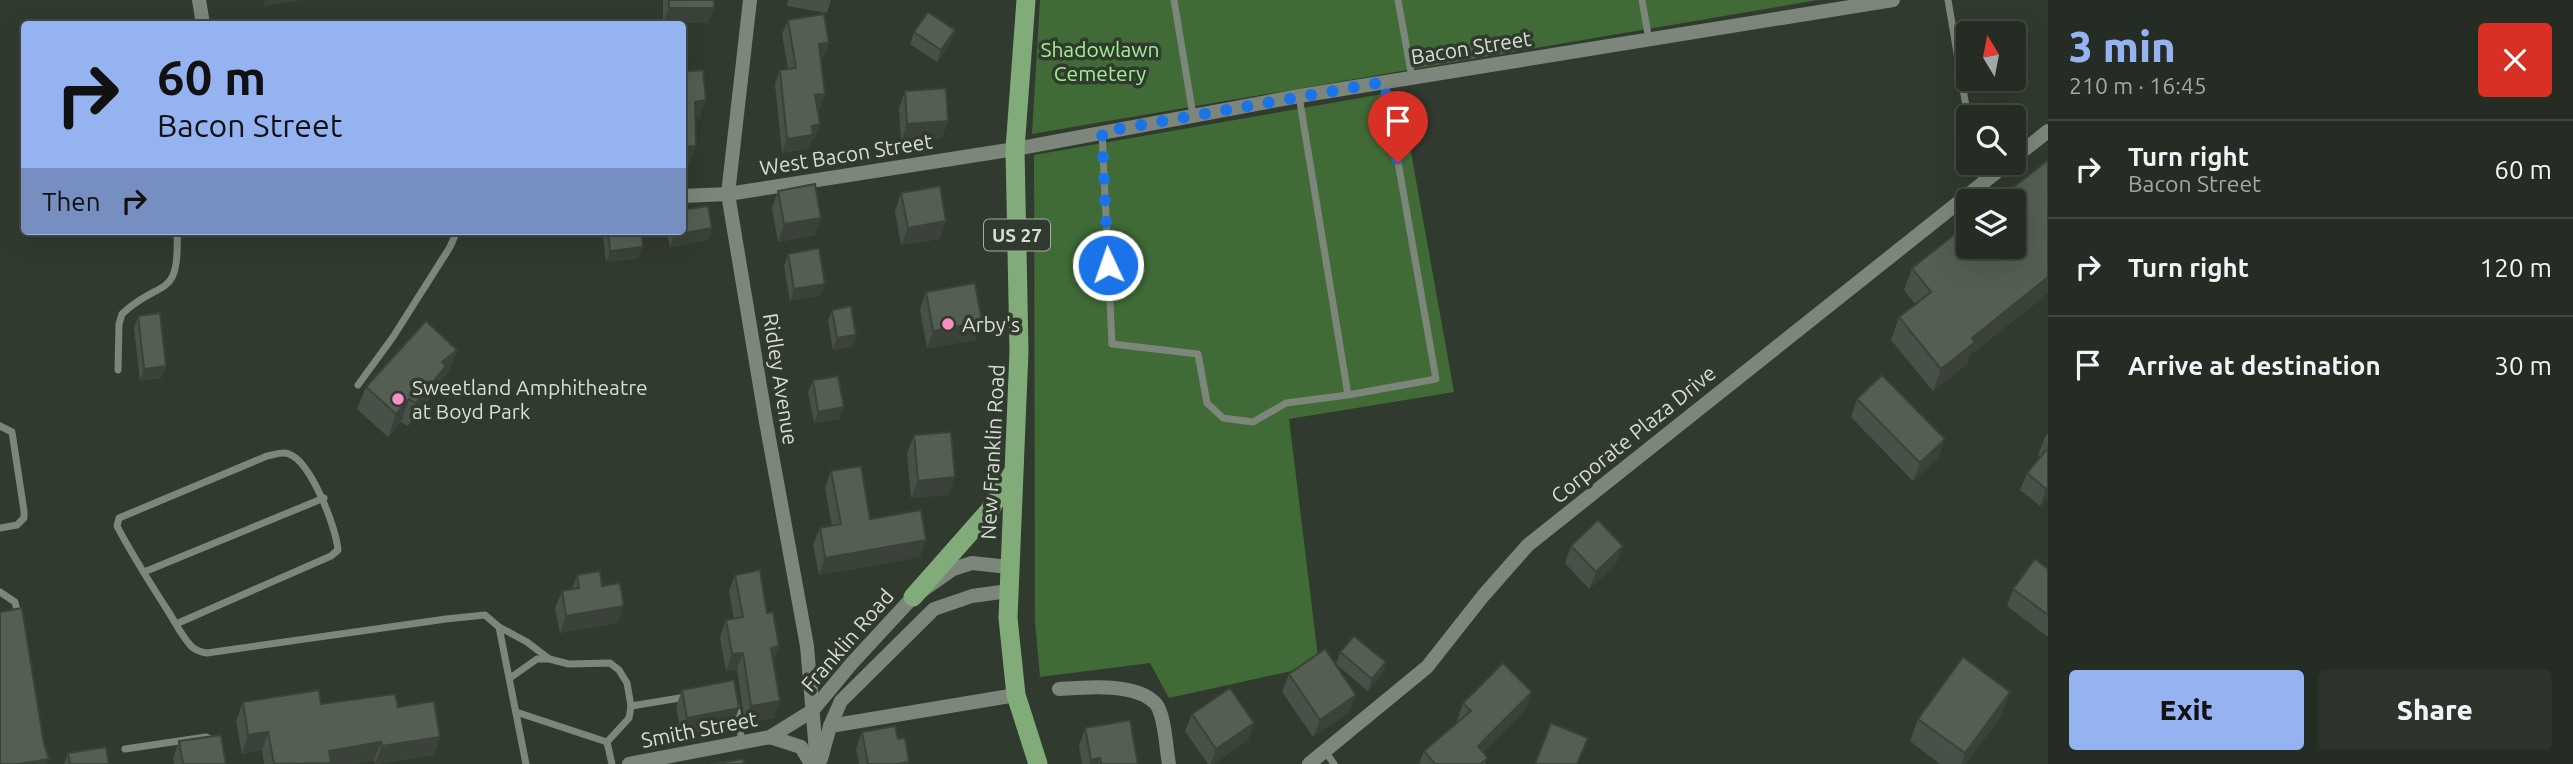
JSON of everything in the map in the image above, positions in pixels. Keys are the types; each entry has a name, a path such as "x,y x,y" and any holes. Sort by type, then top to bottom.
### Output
{"highway":[{"name":"New Franklin Road","path":"1016,695 1008,591 1019,351 1015,149 1027,0"},
{"path":"913,597 989,511 1015,470"},
{"name":"US 27","path":"1016,695 1038,764"}],"street":[{"path":"199,0 202,21"},
{"name":"Ridley Avenue","path":"750,0 728,194 807,646 818,764"},
{"name":"Bacon Street","path":"1015,149 1299,96 1893,0"},
{"path":"2026,148 2048,131"},
{"name":"West Bacon Street","path":"686,196 728,194 1015,149"},
{"name":"Corporate Plaza Drive","path":"1309,764 1427,667 1483,596 1528,545 1993,175"},
{"name":"Franklin Road","path":"812,712 852,663 913,597 953,569 972,563 1009,566"},
{"name":"Franklin Road","path":"830,726 841,701 934,609 972,596 1008,591"},
{"path":"1059,689 1101,687 1141,694 1157,705 1168,764"},
{"path":"830,726 1016,695"},
{"name":"Smith Street","path":"629,764 770,737 812,712"},
{"name":"Ridley Avenue","path":"818,764 830,726"},
{"path":"770,737 801,747 811,764"}],"lane":[{"path":"1174,0 1193,116"},
{"path":"1398,0 1412,78"},
{"path":"1642,0 1649,40"},
{"path":"1948,0 1966,105"},
{"path":"1102,132 1112,344 1198,354 1207,403 1223,418 1253,422 1286,403 1436,379 1384,82"},
{"path":"1299,96 1348,394"},
{"path":"1981,175 1983,183"},
{"path":"118,370 122,314 169,282 177,269 177,235"},
{"path":"358,385 393,337 455,235"},
{"path":"0,426 12,432 24,511 22,521 18,525 0,528"},
{"path":"176,624 331,556 338,550 324,498 293,456 284,452 267,456 120,518 117,526 176,624 191,646 199,652 207,653 485,615 549,659"},
{"path":"144,572 324,498"},
{"path":"0,592 15,602 21,631"},
{"path":"499,627 526,764"},
{"path":"510,678 537,659 569,664 610,663 619,670 626,683 631,706 629,718 607,742"},
{"path":"734,695 742,742"},
{"path":"631,706 692,696"},
{"path":"516,712 607,742"},
{"path":"125,749 206,737 219,747"},
{"path":"607,742 612,764"},
{"path":"1325,751 1334,764"}],"green space":[{"name":"Shadowlawn Cemetery","path":"1040,0 1818,0 1032,134"},
{"path":"1400,91 1454,392 1289,419 1319,665 1169,698 1150,663 1040,677 1035,621 1034,155"}],"building":[{"path":"669,0 714,0 714,8 669,8"},
{"path":"928,12 955,30 941,50 914,32"},
{"path":"824,14 829,43 819,44 825,94 815,95 820,124 812,126 813,135 787,139 780,70 796,68 788,20"},
{"path":"703,70 706,100 695,102 696,146 686,147 686,72"},
{"path":"946,88 948,121 907,124 905,91"},
{"path":"2048,160 2048,277 1972,338 1975,342 1941,369 1899,317 1931,292 1912,268 1956,233 1956,259 2026,259 2026,189 2011,189"},
{"path":"815,184 821,218 784,224 778,191"},
{"path":"940,186 946,221 908,228 901,193"},
{"path":"708,206 712,228 686,233 686,209"},
{"path":"608,235 642,235 643,247 610,251"},
{"path":"819,248 825,284 794,289 788,254"},
{"path":"975,283 982,322 933,331 926,292"},
{"path":"851,306 856,335 837,338 832,310"},
{"path":"160,313 166,366 144,369 138,316"},
{"name":"Sweetland Amphitheatre at Boyd Park","path":"426,321 457,350 442,362 446,366 416,403 409,399 396,414 366,387"},
{"path":"1882,375 1945,439 1920,463 1857,399"},
{"path":"838,376 844,407 818,412 813,380"},
{"path":"951,432 955,477 918,481 914,435"},
{"path":"2048,448 2048,487 2046,489 2027,473"},
{"path":"861,466 870,519 921,510 926,540 825,558 820,528 841,524 831,471"},
{"path":"1598,520 1623,546 1596,572 1571,546"},
{"path":"2035,559 2048,569 2048,615 2013,589"},
{"path":"760,570 767,613 773,612 779,646 771,648 780,701 751,706 743,653 732,654 726,620 743,617 735,575"},
{"path":"600,571 602,586 620,583 624,606 566,616 562,591 579,588 577,575"},
{"path":"22,608 44,744 49,759 0,764 0,612"},
{"path":"1354,636 1386,662 1372,679 1340,652"},
{"path":"1325,649 1356,695 1320,720 1289,674"},
{"path":"1963,657 2010,692 1965,753 1918,719"},
{"path":"1503,663 1532,692 1478,746 1488,758 1481,764 1435,764 1424,751 1471,711 1463,703"},
{"path":"734,680 739,708 687,718 682,690"},
{"path":"1230,688 1254,723 1216,749 1192,714"},
{"path":"319,690 321,704 395,694 398,707 434,701 440,737 382,746 381,742 329,751 331,763 274,764 268,732 248,735 243,702"},
{"path":"1130,720 1138,764 1101,764 1100,758 1091,760 1085,728"},
{"path":"1551,723 1588,738 1577,764 1535,764"},
{"path":"895,726 898,739 905,738 909,762 868,764 862,732"},
{"path":"221,735 226,764 183,764 179,741"},
{"path":"106,747 109,764 70,764 68,753"},
{"path":"743,759 744,764 711,764"}],"place":[{"name":"Arby's","path":"948,324"},
{"name":"Sweetland Amphitheatre at Boyd Park","path":"398,399"}],"route":[{"path":"1108,265 1102,132 1384,82 1398,163"}]}
